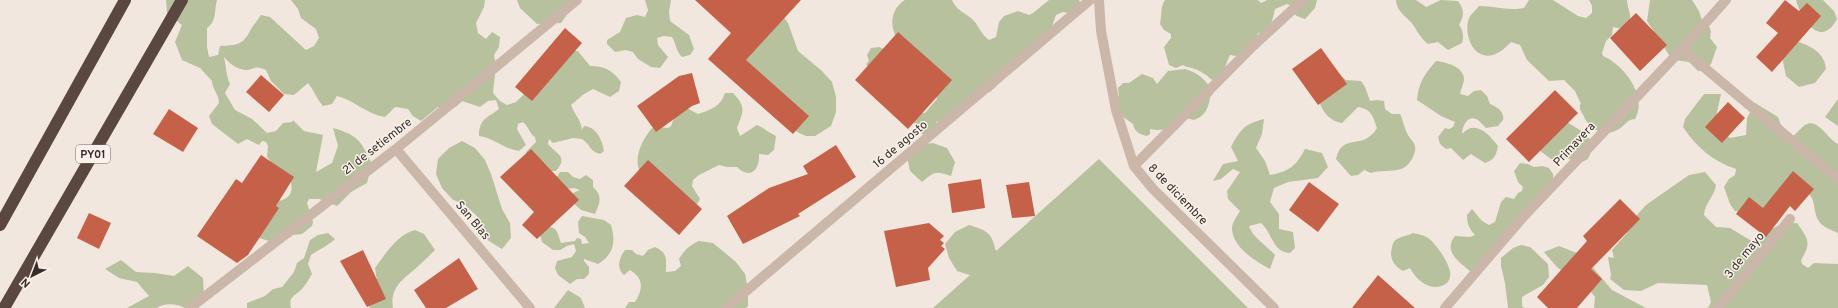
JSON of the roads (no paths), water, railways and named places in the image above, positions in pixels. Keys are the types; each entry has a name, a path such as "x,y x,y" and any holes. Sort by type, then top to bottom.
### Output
{"highway":[{"path":"0,225 125,0"},
{"name":"PY01","path":"4,308 182,0"}],"street":[{"name":"21 de setiembre","path":"190,308 396,148 577,0"},
{"name":"16 de agosto","path":"726,308 1090,0"},
{"name":"8 de diciembre","path":"1099,0 1101,31 1116,110 1134,166 1153,189 1274,308"},
{"path":"1134,166 1252,47 1303,0"},
{"name":"Primavera","path":"1445,308 1524,216 1682,49 1726,0"},
{"path":"1682,49 1838,179"},
{"name":"San Blas","path":"396,148 530,308"},
{"name":"3 de mayo","path":"1718,308 1790,219"}]}
